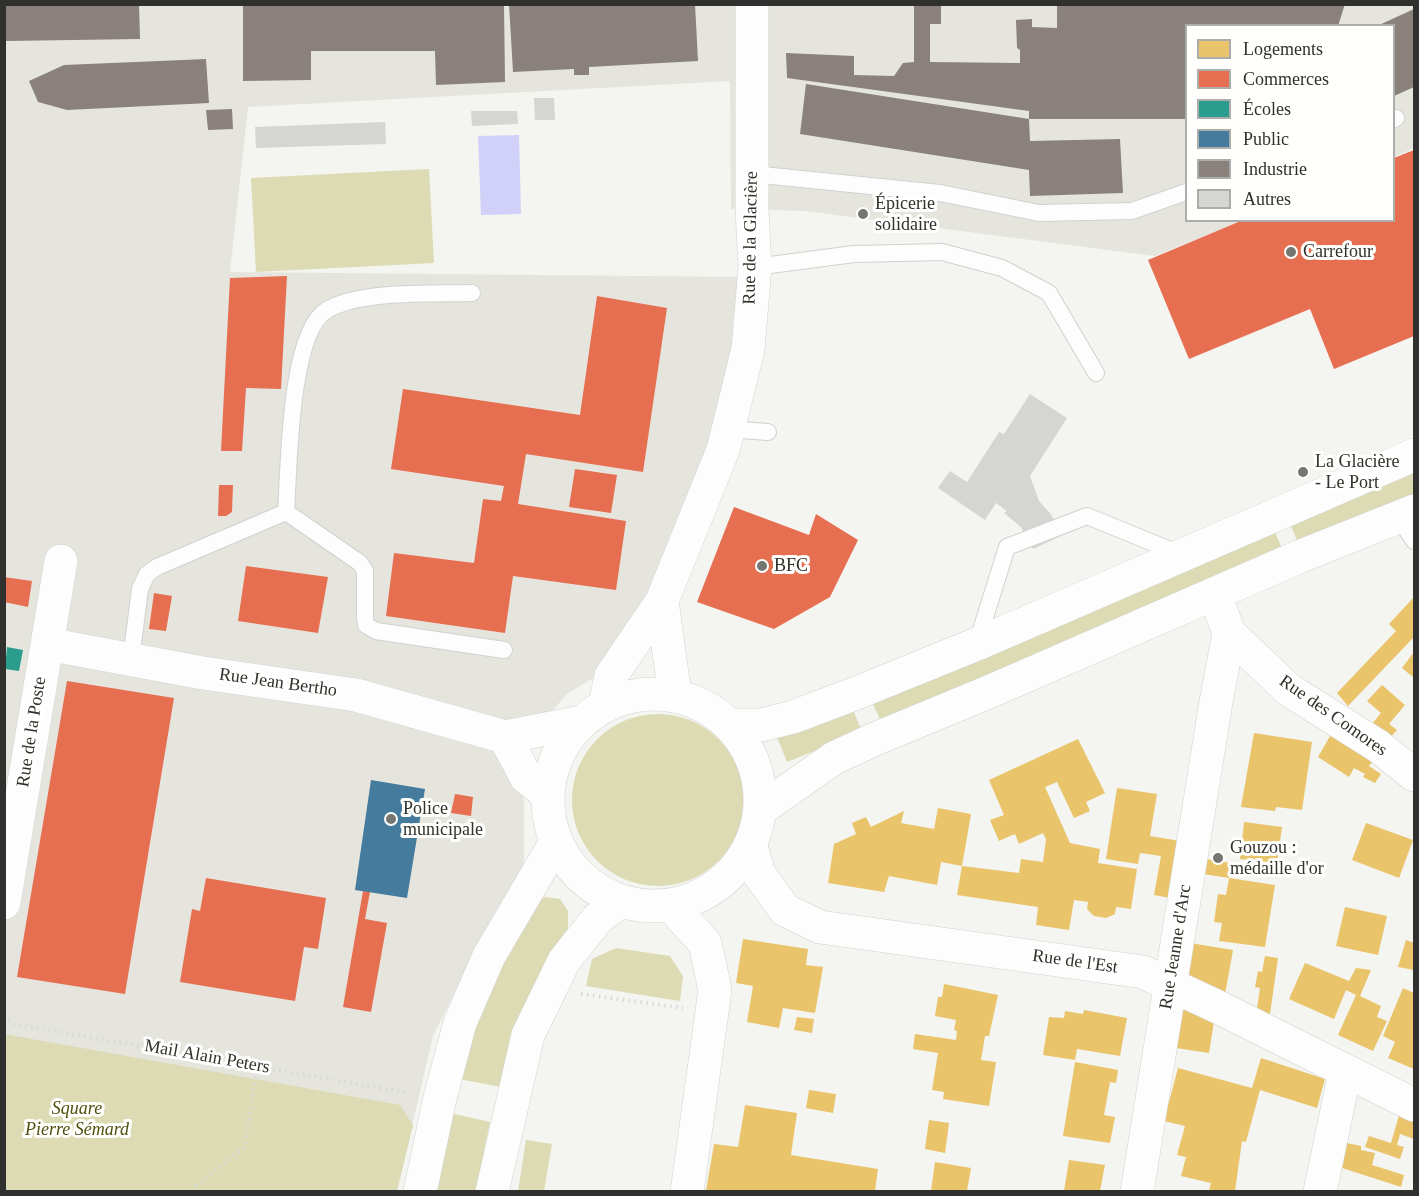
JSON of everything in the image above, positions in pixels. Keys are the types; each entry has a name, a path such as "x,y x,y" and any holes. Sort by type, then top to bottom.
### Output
{"street":[{"name":"Rue de la Glacière","path":"593,714 611,676 662,601 723,450 748,349 755,267 752,174 752,4"},
{"path":"729,725 761,725 793,717 899,676 1414,455"},
{"path":"761,809 834,758 1301,556 1409,523"},
{"name":"Rue de la Poste","path":"4,903 61,561"},
{"name":"Rue des Comores","path":"1215,595 1229,633 1289,690 1378,746 1414,775"},
{"name":"Rue de la Glacière","path":"662,601 675,696"},
{"name":"Rue Jeanne d'Arc","path":"1137,1191 1229,633"},
{"name":"Rue Jean Bertho","path":"47,644 203,673 356,695 505,737 593,714"},
{"path":"1216,702 1239,683 1258,683 1289,690"},
{"path":"651,694 675,696 713,711 729,725 748,749 759,778 761,809 751,846 732,874 704,895 671,906 645,907 620,902 593,888 571,868 556,842 548,819 547,794 552,767 564,742 593,714 627,697 651,694"},
{"path":"505,737 526,777 547,794"},
{"path":"420,1191 440,1098 460,1023 489,956 556,842"},
{"name":"Rue de l'Est","path":"751,846 759,874 785,910 820,927 1143,972 1414,1105"},
{"path":"492,1191 528,1035 564,961 598,918 620,902"},
{"path":"671,906 705,943 715,990 687,1191"},
{"path":"1320,1191 1346,1072"}],"lane":[{"path":"752,174 940,193 1039,213 1132,211 1185,192"},
{"path":"755,267 854,254 942,252 1002,268 1049,293 1096,373"},
{"path":"285,513 294,389 311,328 325,311 344,302 384,296 472,293"},
{"path":"728,429 768,432"},
{"path":"285,513 360,563 365,571 366,625 376,631 504,650"},
{"path":"131,659 140,589 147,574 157,567 285,513"},
{"path":"977,644 1007,547 1087,516 1183,555"}],"path":[{"path":"572,993 690,1009"},
{"name":"Mail Alain Peters","path":"4,1016 14,1024 411,1094"},
{"path":"196,1186 245,1147 257,1066"}],"shaded area":[{"path":"5,5 1414,5 1414,148 1395,157 1395,24 1185,24 1185,222 1239,222 1155,256 805,211 731,209 730,81 248,107 230,272 745,277 729,413 638,633 593,678 567,694 515,754 524,802 524,864 483,935 433,1036 397,1191 5,1192"}],"green space":[{"path":"429,169 434,263 256,272 251,178"},
{"path":"1414,465 1414,495 1299,545 1288,519"},
{"path":"1272,525 1283,551 882,724 870,697"},
{"path":"851,705 862,732 787,762 776,735"},
{"path":"658,714 691,721 719,739 737,767 744,800 737,833 719,861 691,879 658,886 625,879 597,861 579,833 572,800 579,767 597,739 625,721"},
{"path":"545,897 560,899 568,911 568,930 501,1087 454,1078 491,976 529,906"},
{"path":"616,948 670,956 683,976 680,1001 586,986 592,959"},
{"name":"Square Pierre Sémard","path":"4,1034 400,1105 413,1125 397,1191 5,1191"},
{"path":"445,1112 490,1122 476,1191 429,1192"},
{"path":"526,1140 552,1144 544,1191 518,1191"}],"water":[{"path":"519,135 521,214 481,215 478,136"}],"building: Logements":[{"path":"1414,597 1414,637 1348,706 1337,693 1396,631 1389,624"},
{"path":"1414,652 1414,678 1402,668"},
{"path":"1382,685 1405,705 1389,724 1397,730 1388,740 1371,725 1381,713 1367,701"},
{"path":"1333,731 1376,757 1369,766 1381,774 1375,783 1363,777 1365,774 1354,768 1349,777 1318,757"},
{"path":"1254,733 1312,742 1302,810 1276,807 1275,811 1241,807"},
{"path":"1078,739 1105,793 1086,802 1090,811 1074,818 1057,782 1045,787 1070,843 1100,849 1098,863 1137,869 1131,909 1116,907 1115,914 1106,918 1094,916 1087,909 1088,902 1074,900 1069,930 1036,925 1038,907 957,895 962,866 1019,873 1021,859 1043,862 1046,839 1043,833 1019,844 1015,834 999,841 990,820 1004,815 989,780"},
{"path":"1117,788 1157,794 1150,836 1180,841 1170,898 1154,895 1161,856 1140,853 1138,864 1106,859"},
{"path":"938,808 971,814 962,866 941,862 937,885 889,876 884,892 828,883 834,844 856,834 852,823 866,817 871,827 904,811 901,823 934,829"},
{"path":"1244,822 1282,827 1277,863 1240,859"},
{"path":"1366,823 1413,840 1399,878 1352,860"},
{"path":"1206,859 1231,863 1229,878 1203,874"},
{"path":"1229,878 1275,885 1265,947 1219,941 1222,923 1214,922 1218,894 1226,895"},
{"path":"1345,907 1387,916 1378,955 1336,946"},
{"path":"743,939 808,949 806,965 823,967 815,1013 783,1008 779,1028 747,1022 753,986 736,983"},
{"path":"1406,940 1414,943 1414,970 1398,967"},
{"path":"1190,943 1233,950 1224,1000 1185,981"},
{"path":"1265,956 1278,958 1269,1021 1256,1015 1260,988 1255,987 1258,971 1262,972"},
{"path":"1305,963 1349,981 1356,968 1371,970 1360,996 1381,1006 1377,1017 1387,1021 1373,1051 1338,1035 1356,995 1346,990 1334,1019 1289,999"},
{"path":"944,984 998,995 989,1036 985,1036 981,1060 996,1062 989,1106 943,1099 944,1092 932,1090 938,1053 913,1049 915,1034 956,1040 957,1031 954,1030 956,1020 935,1016 938,997 942,997"},
{"path":"1403,988 1414,993 1414,1069 1388,1058 1395,1042 1383,1036"},
{"path":"1182,1009 1215,1015 1209,1053 1176,1048"},
{"path":"1084,1010 1127,1018 1120,1056 1077,1049 1075,1060 1043,1055 1049,1017 1064,1018 1065,1011 1083,1014"},
{"path":"797,1017 814,1019 812,1033 794,1030"},
{"path":"1261,1058 1325,1079 1317,1108 1260,1090 1246,1142 1242,1141 1235,1191 1209,1191 1211,1183 1181,1176 1186,1157 1177,1155 1185,1126 1164,1121 1178,1068 1252,1088"},
{"path":"1075,1062 1118,1070 1116,1083 1110,1082 1104,1115 1115,1117 1110,1143 1063,1136"},
{"path":"809,1090 836,1094 833,1113 806,1108"},
{"path":"745,1105 797,1113 791,1155 878,1169 875,1191 706,1191 714,1144 738,1147"},
{"path":"1400,1112 1414,1117 1414,1139 1400,1134 1397,1145 1404,1147 1400,1159 1365,1147 1369,1136 1391,1143"},
{"path":"929,1120 949,1123 945,1153 925,1149"},
{"path":"1342,1142 1361,1146 1361,1150 1375,1153 1372,1165 1404,1175 1401,1187 1336,1166"},
{"path":"1069,1160 1105,1165 1100,1191 1064,1191"},
{"path":"935,1162 971,1168 967,1191 931,1191"}],"building: Commerces":[{"name":"Carrefour","path":"1414,150 1414,336 1334,369 1310,309 1189,359 1148,260 1238,222 1395,222 1395,158"},
{"path":"287,276 281,389 246,388 242,451 221,451 230,278"},
{"path":"597,296 667,308 643,472 526,454 518,504 626,521 616,590 513,576 505,633 386,616 394,553 474,563 483,499 501,501 504,486 391,469 403,389 580,415"},
{"path":"575,469 617,475 611,513 569,507"},
{"path":"219,485 233,485 232,512 226,516 218,516"},
{"path":"734,507 809,535 816,514 858,540 830,597 774,629 697,602"},
{"path":"246,566 328,577 318,633 238,621"},
{"path":"4,577 32,581 28,607 4,602"},
{"path":"154,593 172,596 166,631 149,629"},
{"path":"67,681 174,698 125,994 17,977"},
{"path":"455,794 473,797 471,816 451,813"},
{"path":"206,878 326,898 318,949 304,947 295,1001 180,982 192,909 200,911"},
{"path":"363,891 370,892 365,919 387,923 371,1012 343,1007"}],"building: Écoles":[{"path":"7,647 23,650 19,671 5,669"}],"building: Public":[{"path":"371,780 425,789 407,898 355,890"}],"building: Industrie":[{"path":"5,4 139,4 140,39 6,41"},
{"path":"243,4 504,4 505,82 436,85 435,51 311,51 311,80 243,81"},
{"path":"509,4 695,4 698,61 589,67 589,75 574,75 574,69 513,72"},
{"path":"914,4 941,4 941,24 930,24 930,62 1020,63 1016,20 1032,19 1032,27 1057,28 1057,4 1345,4 1339,24 1185,24 1185,119 1029,119 1029,111 787,78 786,53 854,56 854,75 894,76 903,63 914,62"},
{"path":"1414,9 1414,87 1395,96 1395,24 1381,24"},
{"path":"206,59 209,103 67,110 38,102 29,81 64,65"},
{"path":"806,84 1029,119 1030,141 1120,139 1123,193 1030,196 1029,170 800,134"},
{"path":"232,109 233,129 208,130 206,110"}],"building: Autres":[{"path":"534,98 554,98 555,120 535,120"},
{"path":"471,111 517,111 518,124 472,126"},
{"path":"385,122 386,144 256,148 255,127"},
{"path":"1030,394 1067,418 1030,476 1039,501 1050,513 1063,535 1033,549 1021,527 1004,513 1007,511 996,503 985,520 938,488 950,471 967,482 999,432 1004,434"}],"place":[{"name":"Épicerie solidaire","path":"863,214"},
{"name":"Carrefour","path":"1291,252"},
{"name":"La Glacière - Le Port","path":"1303,472"},
{"name":"BFC","path":"762,566"},
{"name":"Police municipale","path":"391,819"},
{"name":"Gouzou : médaille d'or","path":"1218,858"}]}
